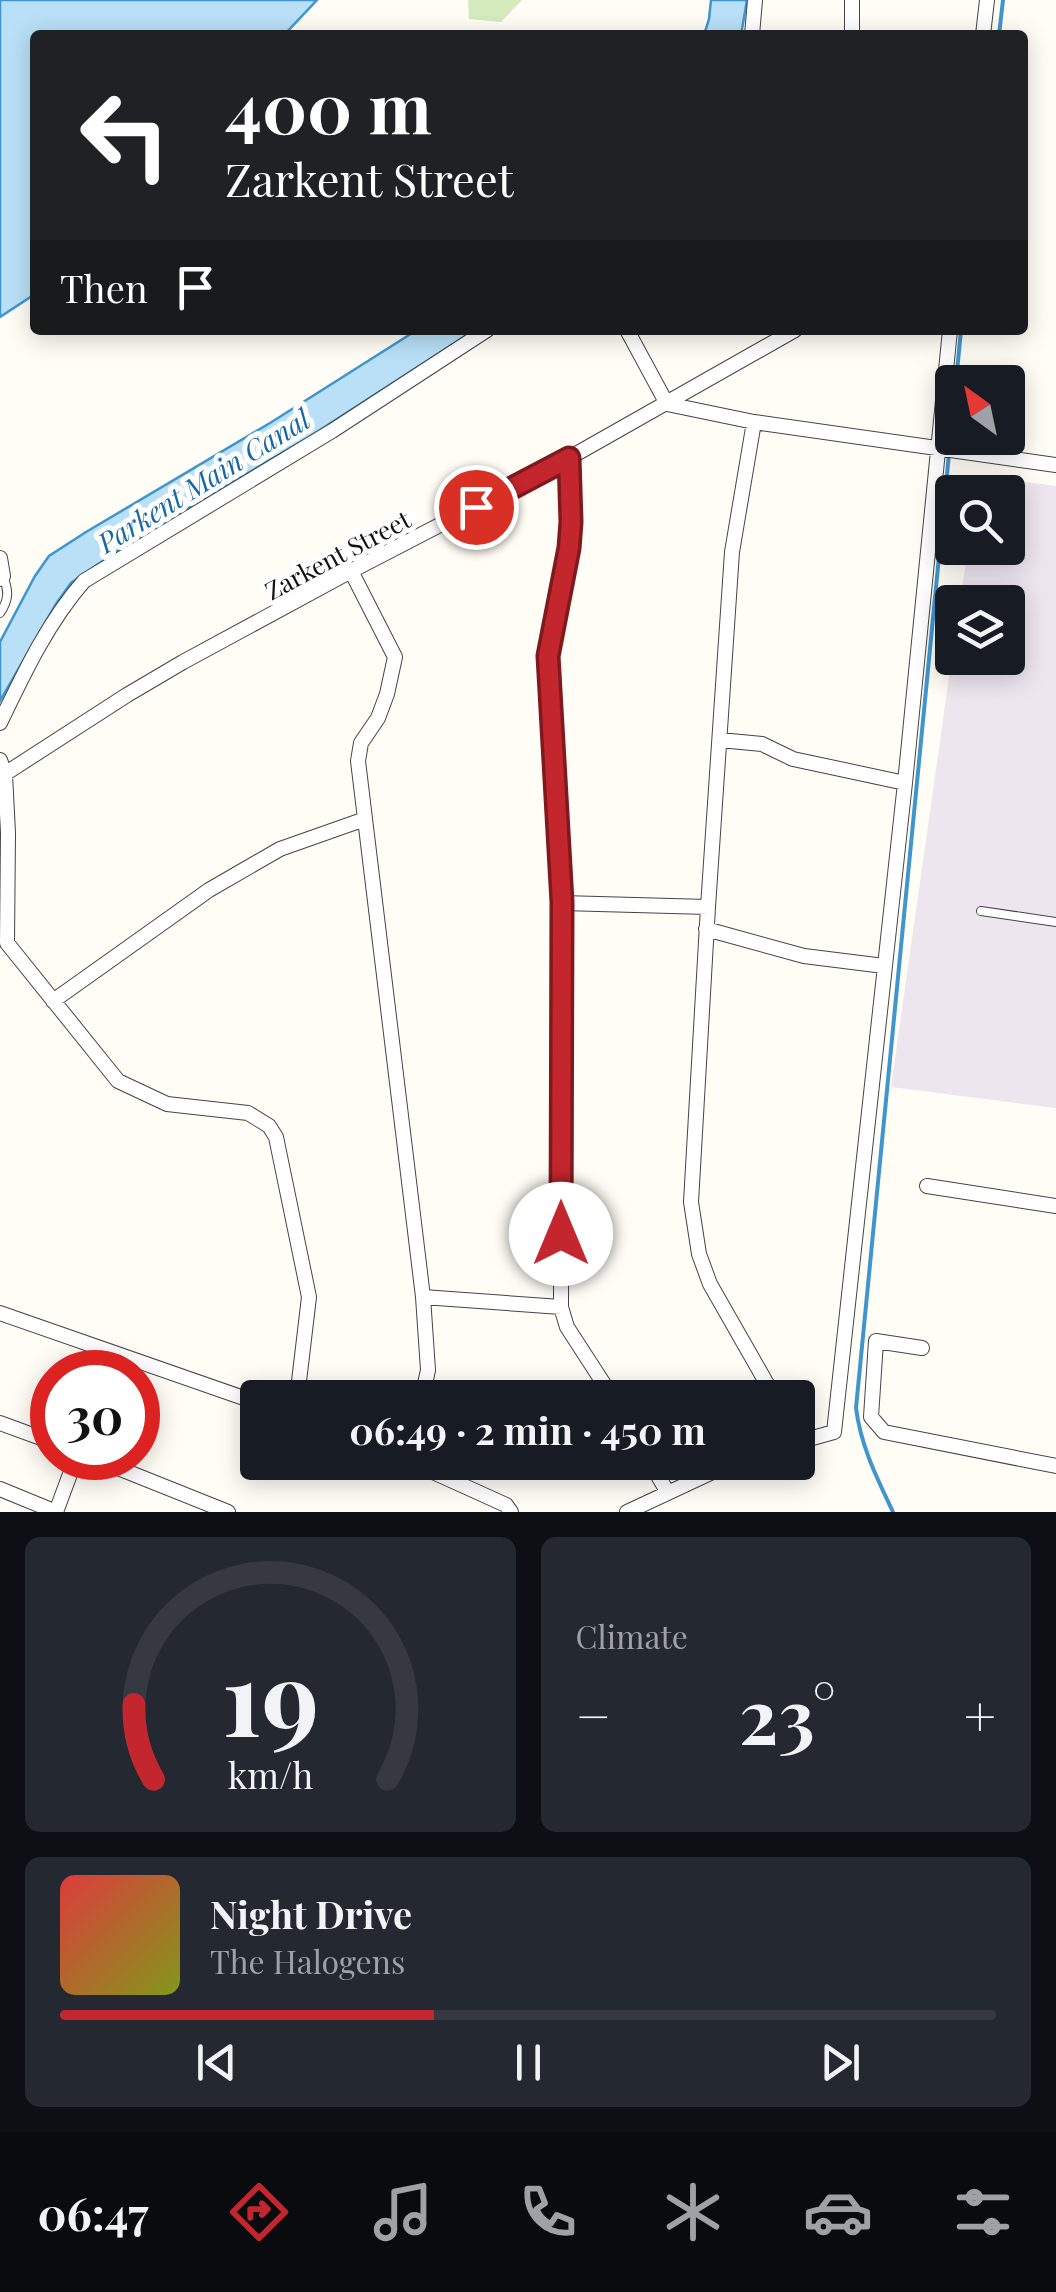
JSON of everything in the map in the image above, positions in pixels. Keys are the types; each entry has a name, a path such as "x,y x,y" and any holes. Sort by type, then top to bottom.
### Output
{"street":[{"path":"752,30 755,0"},
{"path":"852,0 852,30"},
{"path":"984,30 987,0"},
{"path":"0,723 63,605 84,581 332,432 479,335"},
{"path":"629,335 667,404 754,422 935,449"},
{"name":"Zarkent Street","path":"2,770 183,662 569,458 785,335"},
{"path":"949,365 950,335"},
{"path":"754,422 732,552 691,1202 699,1254 710,1284 765,1380"},
{"path":"815,1436 834,1432 904,783 944,455"},
{"path":"980,455 1056,466"},
{"path":"569,458 569,548 548,656 562,902 561,1307 566,1326 601,1380"},
{"path":"0,558 1,576"},
{"path":"351,571 395,657 387,694 378,718 360,743 358,761 423,1297 426,1380"},
{"path":"720,740 762,744 792,759 904,783"},
{"path":"2,770 8,833 3,946 54,1001 118,1081 168,1104 248,1113 270,1126 276,1137 309,1296 299,1380"},
{"path":"54,1001 210,890 280,849 365,819"},
{"path":"562,902 708,908"},
{"path":"706,930 804,956 884,966"},
{"path":"927,1186 1056,1206"},
{"path":"423,1297 561,1307"},
{"path":"0,1313 105,1350"},
{"path":"922,1348 876,1341 871,1416 884,1432 1056,1466"},
{"path":"160,1369 240,1397"},
{"path":"0,1423 30,1434"},
{"path":"0,1488 56,1512 68,1480"},
{"path":"148,1480 228,1512"},
{"path":"450,1480 511,1512"},
{"path":"660,1480 668,1493"},
{"path":"627,1512 696,1480"}],"lane":[{"path":"0,614 7,603 8,588 1,576"},
{"path":"982,911 1056,922"}],"shaded area":[{"path":"1025,482 1056,486 1056,1108 891,1087 949,675 1025,675 1025,585 963,585 965,565 1025,565"}],"green space":[{"path":"468,0 522,0 501,22 469,19"}],"water":[{"path":"0,0 317,0 289,30 30,30 30,297 0,317"},
{"path":"711,0 747,0 742,30 706,30"},
{"name":"Parkent Main Canal","path":"409,335 467,335 71,583 0,701 0,642 49,556"}],"waterway":[{"path":"1000,30 1003,0"},
{"path":"958,365 961,335"},
{"path":"893,1512 866,1449 856,1408 949,455"}],"route":[{"path":"476,507 569,458 569,548 548,656 562,902 561,1234"}]}
